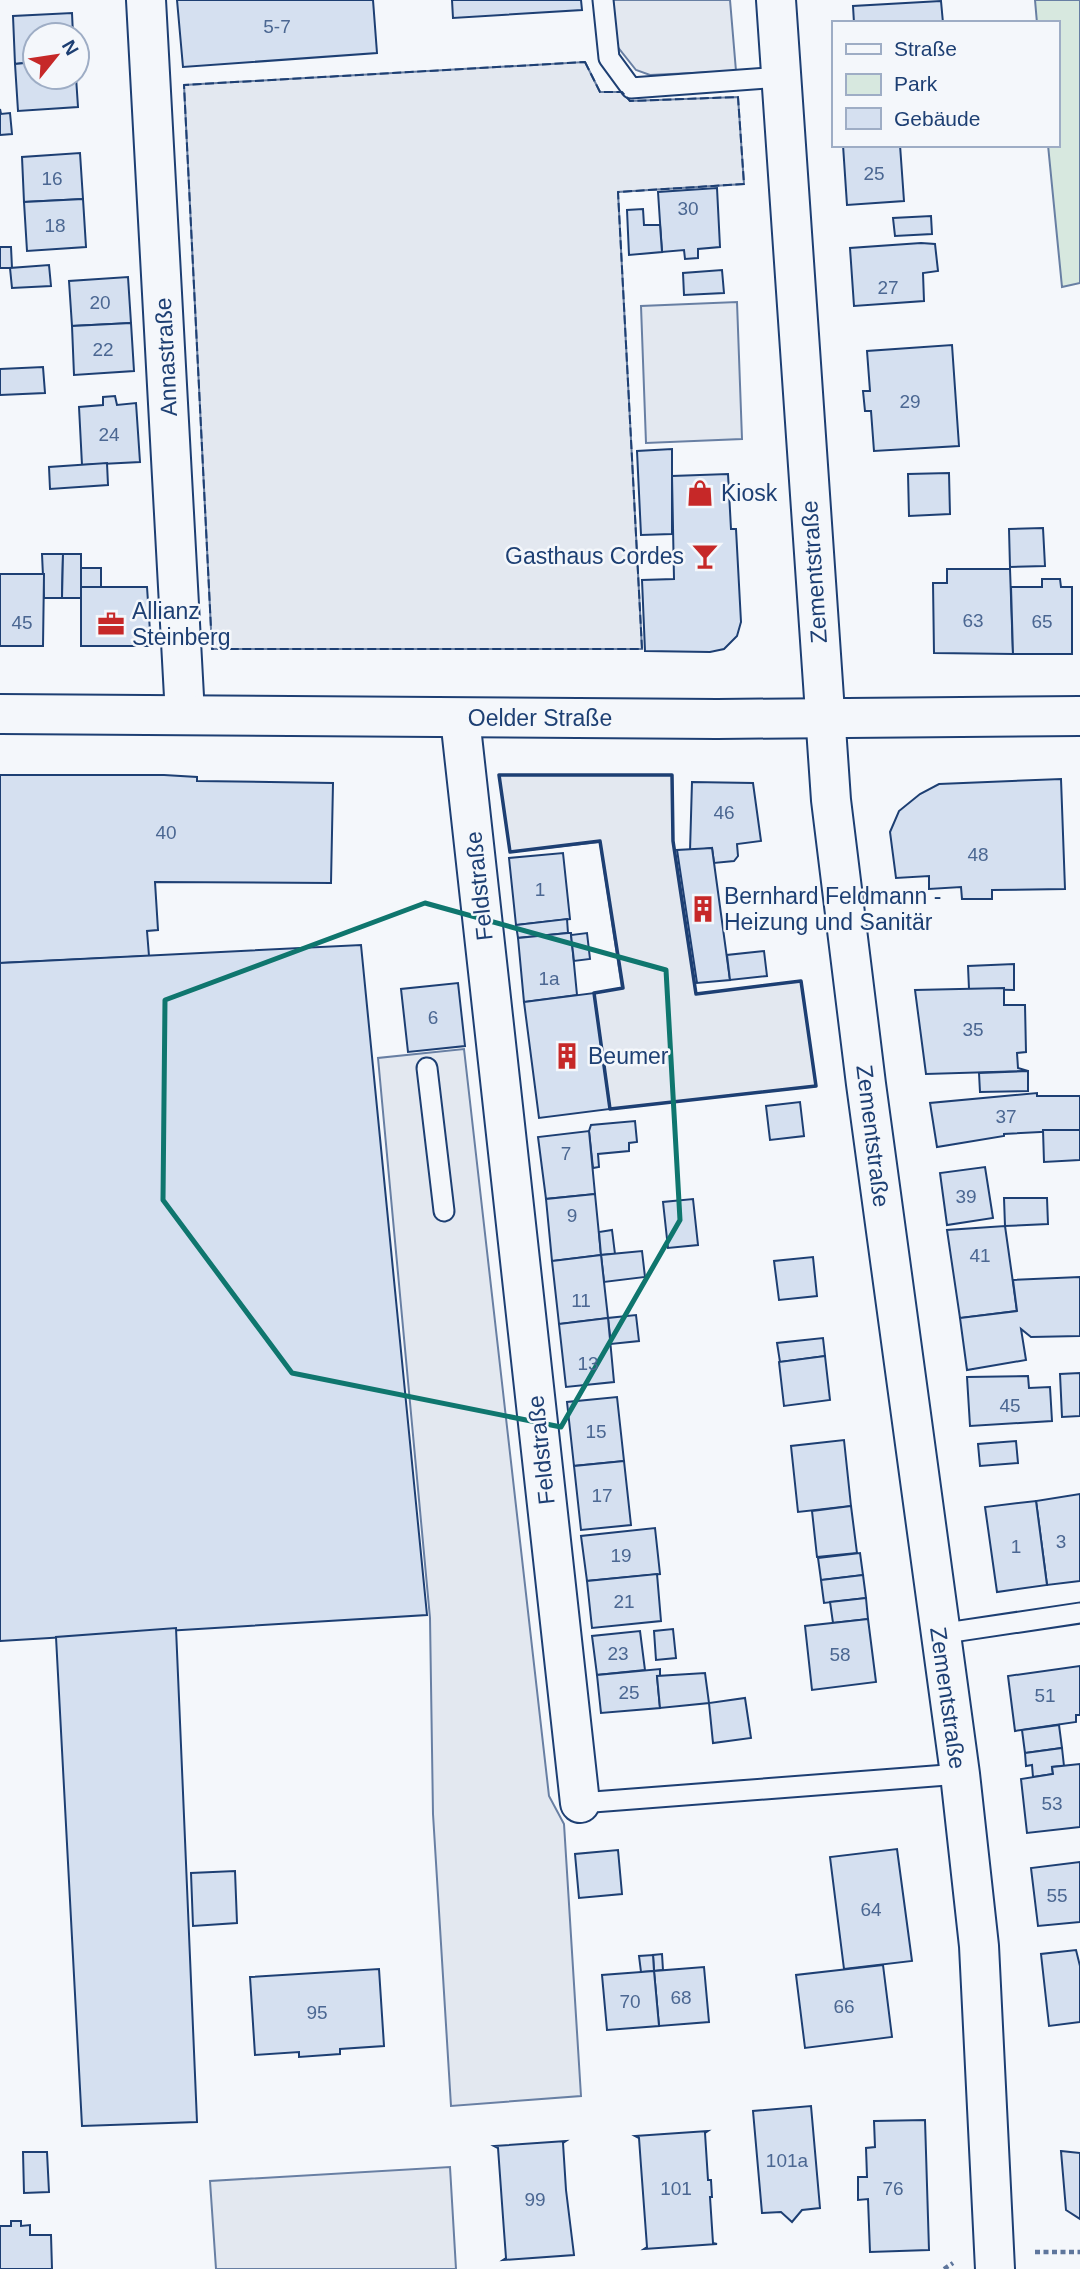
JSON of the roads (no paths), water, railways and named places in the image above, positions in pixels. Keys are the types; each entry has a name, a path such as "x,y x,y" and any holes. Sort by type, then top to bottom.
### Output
{"street":[{"name":"Annastraße","path":"146,0 185,715"},
{"name":"Zementstraße","path":"776,0 831,800 864,1071 960,1774 979,1946 995,2269"},
{"name":"Oelder Straße","path":"0,714 460,718 1080,716"},
{"name":"Feldstraße","path":"460,718 580,1803"}],"lane":[{"path":"603,0 609,58 631,88 780,77"},
{"path":"426,1068 444,1211"},
{"path":"939,1634 1080,1613"},
{"name":"Feldstraße","path":"580,1803 960,1774"}],"place":[{"name":"Kiosk","path":"700,493"},
{"name":"Gasthaus Cordes","path":"705,556"},
{"name":"Allianz Steinberg","path":"111,624"},
{"name":"Bernhard Feldmann - Heizung und Sanitär","path":"703,909"},
{"name":"Beumer","path":"567,1056"}]}
